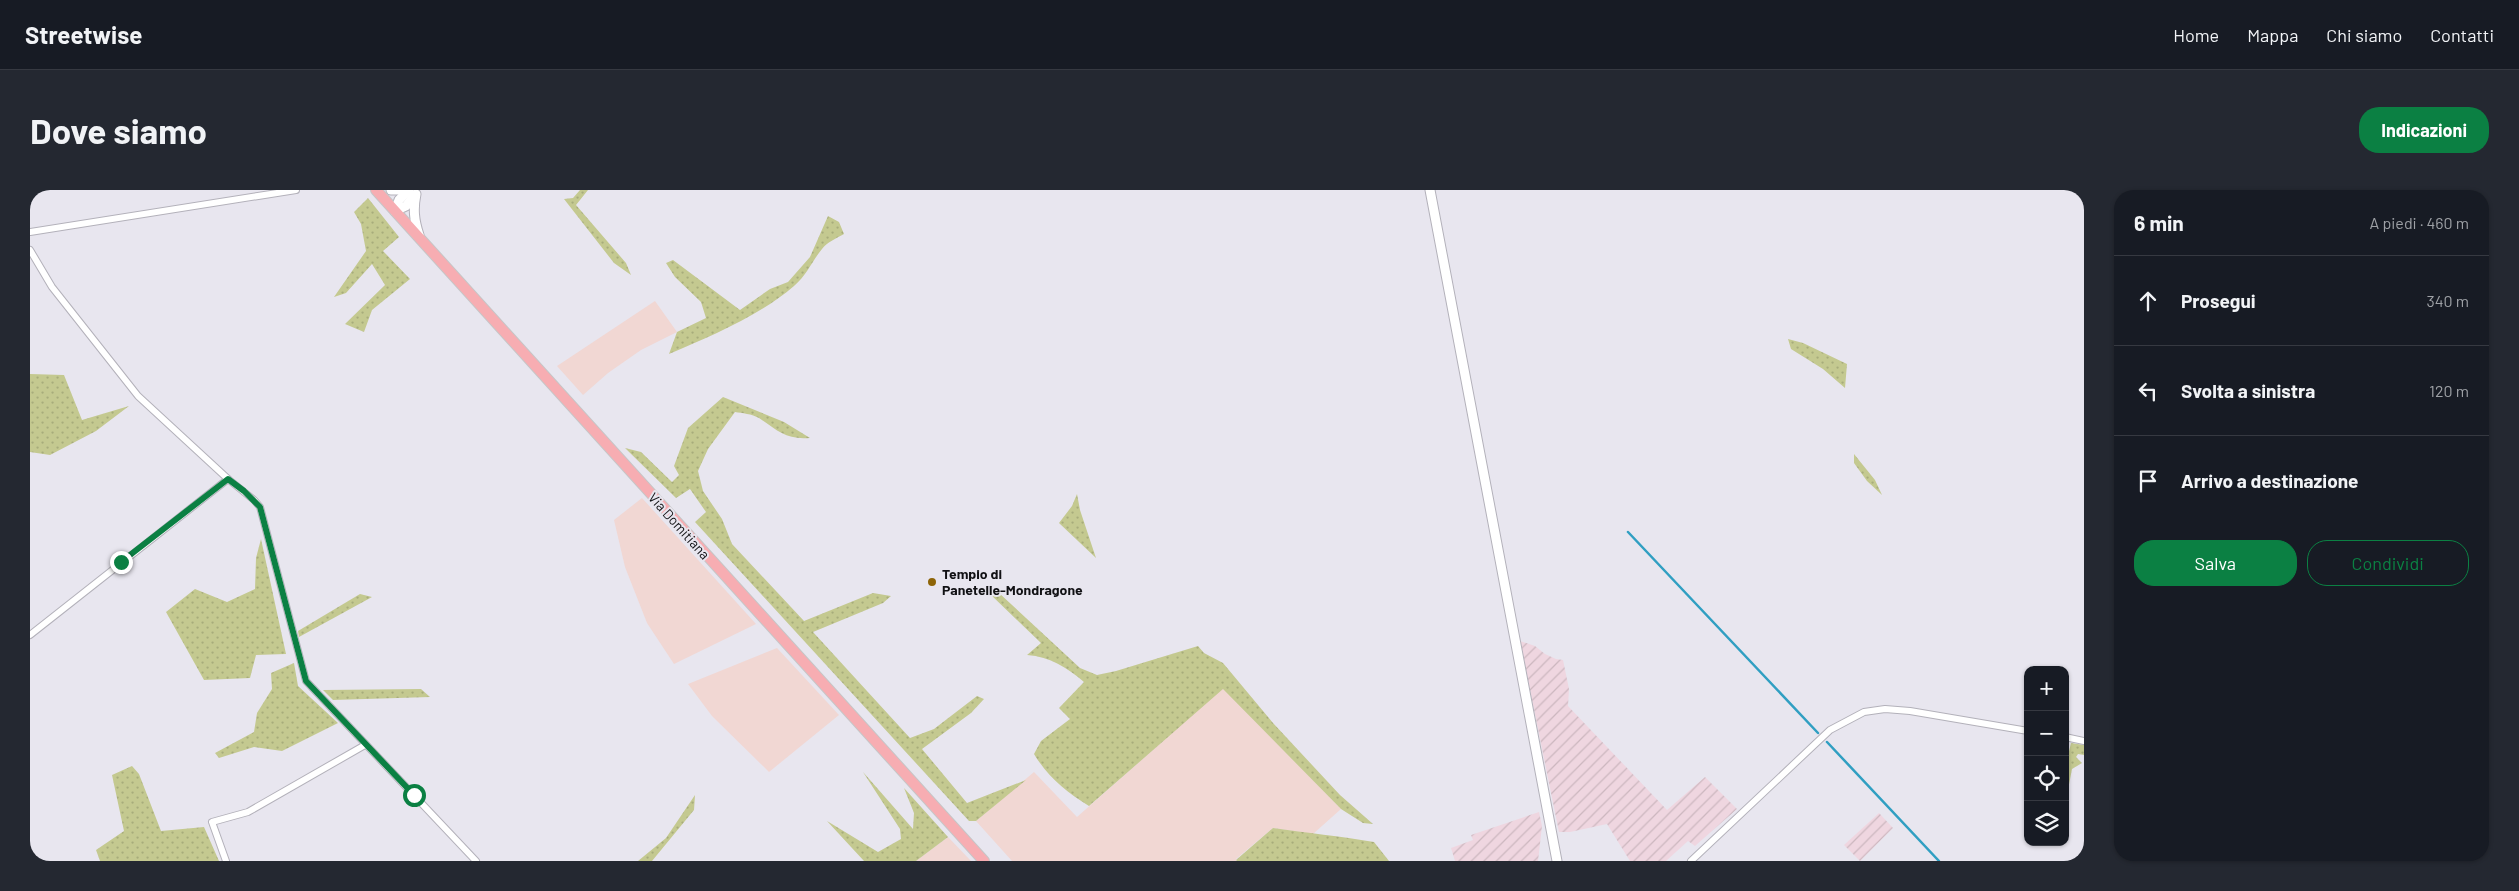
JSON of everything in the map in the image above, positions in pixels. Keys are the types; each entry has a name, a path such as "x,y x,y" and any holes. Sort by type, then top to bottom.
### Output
{"main road":[{"name":"Via Domitiana","path":"376,190 984,861"}],"street":[{"path":"30,232 296,190"},
{"path":"391,190 413,191"},
{"path":"1430,190 1557,861"},
{"path":"395,210 399,200 413,191"},
{"path":"413,191 413,208 419,236"},
{"path":"30,250 52,287 138,396 260,507 306,681 476,861"},
{"path":"30,635 228,479"},
{"path":"1691,861 1830,730 1864,712 1885,709 1910,710 2024,730"},
{"path":"2069,738 2084,741"},
{"path":"226,861 212,822 248,812 365,745"}],"shaded area":[{"path":"655,301 677,332 641,350 608,373 583,395 557,366"},
{"path":"642,498 756,624 674,664 647,623 625,567 614,520"},
{"path":"1520,641 1535,646 1545,654 1556,659 1563,660 1569,689 1568,706 1667,810 1705,777 1737,809 1695,846 1688,841 1666,861 1630,861 1607,824 1570,832 1559,832"},
{"path":"777,648 839,715 769,772 712,716 688,684"},
{"path":"1223,688 1341,809 1313,834 1273,828 1236,859 1237,861 1012,861 976,821 1034,772 1077,817"},
{"path":"1539,812 1542,826 1538,861 1455,861 1451,848 1473,840 1471,835"},
{"path":"1879,813 1893,828 1860,861 1844,845"},
{"path":"948,837 971,861 916,861"}],"green space":[{"path":"580,190 588,190 576,205 626,263 631,275 614,263 564,199 573,198"},
{"path":"368,198 399,237 383,251 410,279 372,310 364,332 345,324 385,285 372,264 346,293 334,297 366,251 361,224 354,212"},
{"path":"828,216 839,222 844,234 832,240 824,247 794,286 766,307 750,316 669,354 677,332 706,318 701,302 675,277 666,263 673,260 740,310 770,289 788,282 810,257"},
{"path":"1788,339 1803,343 1847,364 1845,388 1823,369 1791,349"},
{"path":"30,374 64,375 82,420 129,406 96,431 50,455 30,452"},
{"path":"723,397 784,422 810,438 788,436 777,431 759,418 735,412 708,449 698,471 703,491 722,519 732,544 804,621 873,593 891,596 883,603 813,632 910,738 934,729 977,696 984,699 971,713 922,749 967,803 1026,780 976,821 969,821 695,522 706,512 690,489 676,498 625,448 641,452 672,482 679,475 674,466 688,428"},
{"path":"1854,454 1875,480 1882,495 1867,481 1854,463"},
{"path":"1077,494 1080,510 1096,558 1059,523 1072,506"},
{"path":"261,539 286,654 256,655 250,678 204,680 166,612 195,589 227,602 255,589 256,558"},
{"path":"999,593 1080,668 1097,675 1198,646 1204,653 1223,663 1273,723 1340,795 1373,824 1363,823 1341,809 1223,689 1089,806 1058,783 1045,770 1034,754 1041,741 1070,719 1059,708 1084,682 1051,660 1027,655 1041,643 990,594"},
{"path":"360,594 372,597 299,637 298,631"},
{"path":"294,663 298,686 338,723 282,751 254,747 219,758 215,753 254,732 257,713 272,689 271,673"},
{"path":"421,689 430,697 333,700 323,690"},
{"path":"2071,743 2084,745 2084,755 2078,754 2076,757 2082,763 2072,769 2069,785 2069,756"},
{"path":"132,766 139,774 161,831 204,827 219,861 100,861 96,850 124,831 112,775"},
{"path":"863,772 913,829 914,813 904,788 948,837 916,861 864,861 827,821 878,852 901,839 900,829"},
{"path":"695,795 694,810 652,861 638,861 666,838"},
{"path":"1273,828 1374,842 1389,861 1236,860"}],"waterway":[{"path":"1628,532 1818,733"},
{"path":"1827,742 1939,861"}],"place":[{"name":"Tempio di Panetelle-Mondragone","path":"932,582"}],"route":[{"path":"121,562 228,479 244,491 260,507 306,681 414,795"}]}
